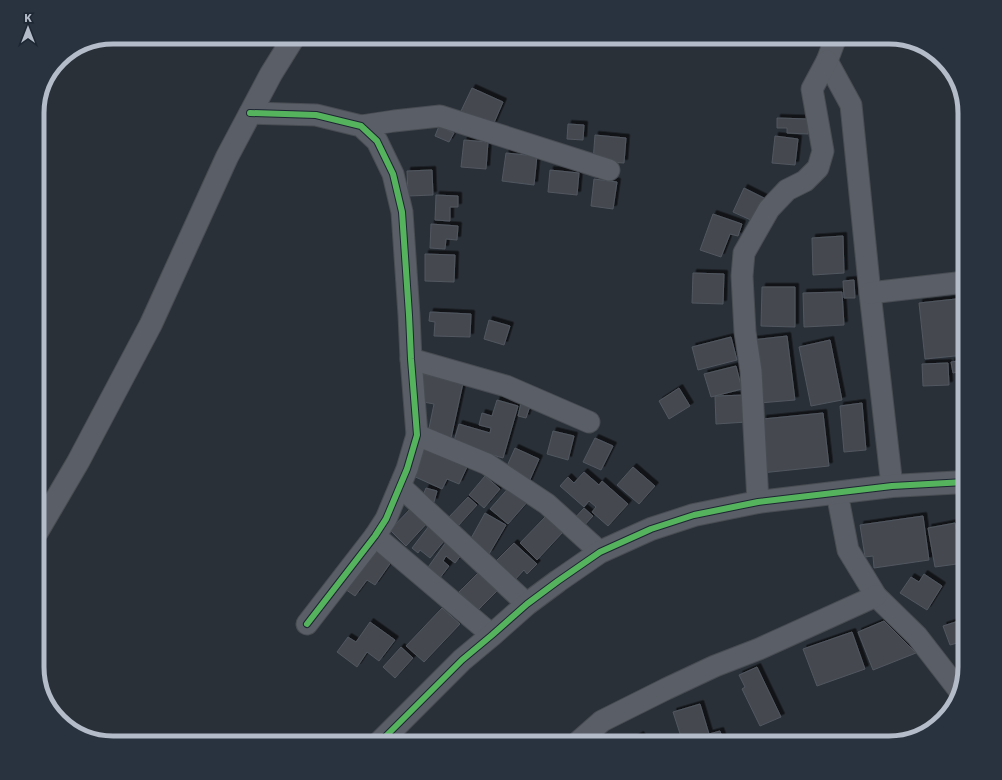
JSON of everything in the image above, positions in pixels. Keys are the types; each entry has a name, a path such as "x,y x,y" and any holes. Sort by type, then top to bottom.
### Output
{"street":[{"path":"44,520 78,462 151,324 227,157 271,74 290,44"},
{"path":"758,502 751,371 745,332 742,276 744,252 769,209 787,190 805,181 818,168 823,151 812,89 827,61 833,44"},
{"path":"827,61 851,105 870,293 892,486"},
{"path":"250,113 316,115 362,126 440,116 609,170"},
{"path":"307,624 375,536 386,519 407,469 417,435 402,212 393,174 377,141 362,126"},
{"path":"870,293 958,283"},
{"path":"411,359 506,386 589,422"},
{"path":"417,435 487,464 547,504 600,552"},
{"path":"386,736 462,660 527,604 600,552 651,529 694,515 758,502 892,486 958,482"},
{"path":"400,486 527,604"},
{"path":"837,493 848,550 876,596 917,636 955,685"},
{"path":"375,536 492,635"},
{"path":"585,736 602,721 666,688 876,596"}],"building":[{"path":"472,88 503,102 493,125 461,111"},
{"path":"777,118 809,119 808,134 787,133 787,128 777,128"},
{"path":"568,124 584,125 583,140 567,139"},
{"path":"439,126 454,133 449,142 435,136"},
{"path":"595,135 626,138 624,163 593,161"},
{"path":"775,136 798,139 795,165 772,163"},
{"path":"464,140 488,142 486,169 461,167"},
{"path":"506,153 537,156 534,185 502,181"},
{"path":"432,170 433,195 408,196 407,171"},
{"path":"550,170 579,173 577,195 548,192"},
{"path":"594,179 617,182 613,209 591,206"},
{"path":"744,188 764,198 753,221 733,212"},
{"path":"436,195 458,196 458,207 450,207 450,221 435,220"},
{"path":"713,214 742,224 738,236 730,234 721,257 700,250"},
{"path":"431,224 458,226 457,240 446,239 445,249 430,248"},
{"path":"843,236 844,273 813,275 812,238"},
{"path":"425,254 455,255 454,282 425,281"},
{"path":"693,273 724,274 723,304 692,303"},
{"path":"854,280 855,298 844,298 843,281"},
{"path":"762,287 795,287 795,327 761,326"},
{"path":"842,292 844,325 804,327 803,293"},
{"path":"958,299 958,356 925,359 919,303"},
{"path":"430,312 471,314 470,337 434,336 435,322 429,321"},
{"path":"489,320 510,326 504,345 484,339"},
{"path":"787,336 795,400 759,403 752,340"},
{"path":"731,337 737,360 698,370 692,347"},
{"path":"830,340 842,400 811,406 799,347"},
{"path":"958,361 958,372 953,373 951,362"},
{"path":"948,363 949,385 923,386 922,364"},
{"path":"736,366 742,389 711,397 704,374"},
{"path":"419,373 463,383 451,438 428,433 434,404 418,401"},
{"path":"679,388 690,406 669,419 659,401"},
{"path":"746,395 747,422 716,424 715,396"},
{"path":"497,400 518,406 503,458 453,444 459,424 490,433 491,428 479,425 482,413 492,416"},
{"path":"521,403 530,406 526,418 518,416"},
{"path":"862,403 866,450 844,452 840,406"},
{"path":"823,413 829,466 761,473 757,436 765,435 763,419"},
{"path":"553,431 574,436 568,460 547,454"},
{"path":"595,438 613,446 601,470 583,462"},
{"path":"424,447 467,467 459,484 447,479 442,489 411,475"},
{"path":"515,448 539,459 528,484 504,473"},
{"path":"633,467 655,486 639,504 617,485"},
{"path":"584,472 599,485 602,481 628,504 608,526 592,512 596,507 589,501 584,507 560,486 568,477 574,483"},
{"path":"485,476 500,489 484,508 469,495"},
{"path":"511,485 529,500 508,524 490,509"},
{"path":"426,488 437,491 434,502 422,498"},
{"path":"468,497 477,505 458,526 449,517"},
{"path":"413,506 429,521 406,546 390,530"},
{"path":"584,508 593,516 581,529 572,521"},
{"path":"485,513 506,525 489,554 469,542"},
{"path":"546,516 563,532 537,560 520,543"},
{"path":"923,516 929,560 874,568 873,556 865,557 860,525"},
{"path":"432,522 449,535 430,558 420,550 418,553 412,548"},
{"path":"955,523 956,529 958,529 958,564 935,567 928,528"},
{"path":"449,538 465,550 455,563 446,556 443,561 449,566 439,579 426,570"},
{"path":"373,543 394,558 375,585 367,580 355,596 342,587"},
{"path":"514,543 537,564 527,574 524,570 513,582 494,563"},
{"path":"480,571 499,589 478,610 459,592"},
{"path":"924,574 942,586 927,610 900,593 911,577 919,582"},
{"path":"442,608 460,624 424,662 406,646"},
{"path":"884,621 916,653 873,670 858,632"},
{"path":"958,621 958,643 950,645 943,626"},
{"path":"370,622 395,640 379,661 367,652 357,667 337,652 348,637 356,642"},
{"path":"852,632 865,669 817,686 803,649"},
{"path":"401,647 413,658 395,678 383,667"},
{"path":"757,667 781,717 760,726 742,689 745,687 739,675"},
{"path":"700,704 709,734 720,731 722,736 681,736 673,712"}],"cycle path":[{"path":"250,113 316,115 361,126 377,141 393,174 402,212 417,435 407,469 386,519 375,536 307,624"},
{"path":"386,736 462,660 527,604 600,552 651,529 694,515 758,502 892,486 958,482"}]}
